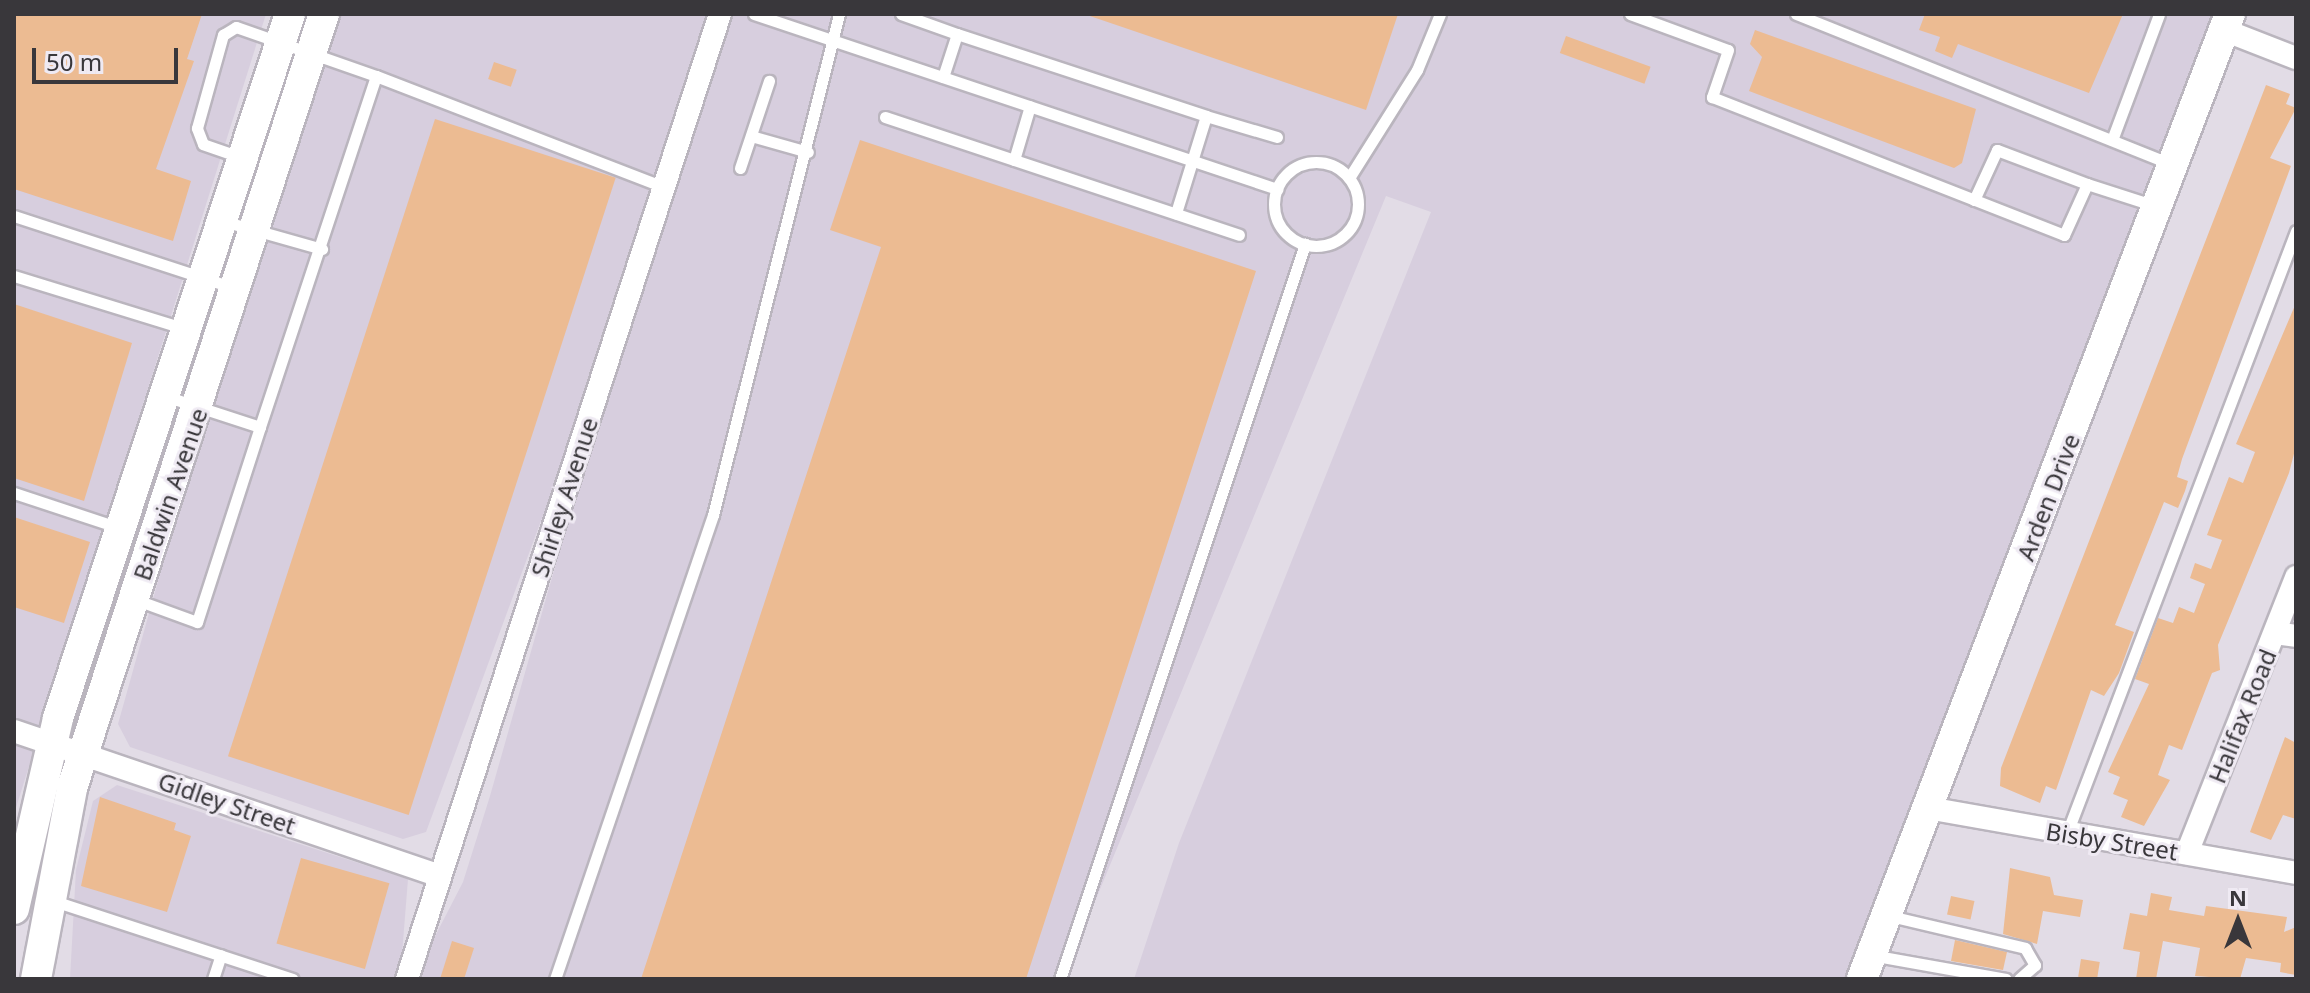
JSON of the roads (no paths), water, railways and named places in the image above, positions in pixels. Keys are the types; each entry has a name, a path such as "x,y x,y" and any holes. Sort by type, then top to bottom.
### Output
{"main road":[{"name":"Baldwin Avenue","path":"14,909 18,865 51,744 290,14"},
{"name":"Baldwin Avenue","path":"36,979 46,898 82,755 239,289 324,14"},
{"name":"Arden Drive","path":"1866,967 2227,22"}],"street":[{"name":"Shirley Avenue","path":"407,979 720,14"},
{"path":"2227,22 2296,58"},
{"name":"Halifax Road","path":"2187,853 2286,634 2296,577"},
{"name":"Gidley Street","path":"14,731 440,876"},
{"name":"Bisby Street","path":"1928,808 2296,873"}],"lane":[{"path":"754,14 1277,189"},
{"path":"555,979 713,515 808,152 839,14"},
{"path":"901,14 1277,137"},
{"path":"1349,178 1417,70 1440,14"},
{"path":"1630,14 1728,50 1712,97 2064,235 2087,184"},
{"path":"1796,14 2174,165"},
{"path":"2112,140 2159,14"},
{"path":"243,158 203,144 197,128 223,35 236,27 280,45 376,76 663,187"},
{"path":"943,77 957,34"},
{"path":"134,599 197,622 322,249 376,76"},
{"path":"740,168 769,81"},
{"path":"1014,160 1030,106"},
{"path":"1176,213 1206,116"},
{"path":"885,117 1239,235"},
{"path":"751,136 808,152"},
{"path":"1974,200 1997,150 2158,207"},
{"path":"1313,162 1349,178 1358,203 1349,229 1326,245 1305,244 1279,224 1277,189 1288,173 1313,162"},
{"path":"14,216 239,289"},
{"path":"222,221 322,249"},
{"path":"2066,834 2296,231"},
{"path":"1060,979 1305,244"},
{"path":"14,276 186,329"},
{"path":"164,396 260,427"},
{"path":"14,493 121,528"},
{"path":"46,898 293,979"},
{"path":"1886,915 2025,948 2035,965 2019,979"},
{"path":"213,979 221,955"},
{"path":"1866,967 2006,979"}]}
